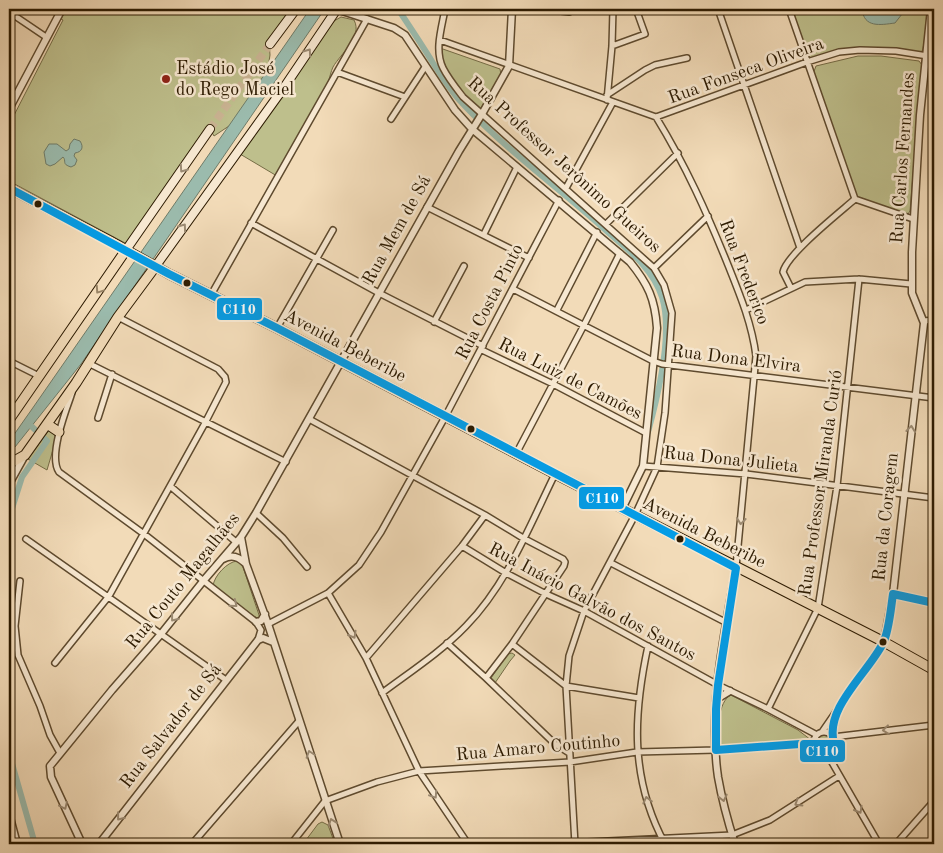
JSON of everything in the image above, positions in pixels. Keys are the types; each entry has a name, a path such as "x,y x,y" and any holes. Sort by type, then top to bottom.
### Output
{"main road":[{"path":"270,44 296,9"},
{"path":"9,464 25,455 32,446 76,383 152,265 285,86 337,9"},
{"path":"9,418 130,252 210,129"},
{"name":"Avenida Beberibe","path":"9,188 152,265 277,328 736,568 884,642 934,670"},
{"path":"47,425 59,432"}],"street":[{"path":"9,109 62,9"},
{"path":"211,295 367,19 337,9"},
{"name":"Rua Professor Jerônimo Gueiros","path":"445,9 440,40 440,59 443,68 463,97 654,268 664,285 672,313 655,467 635,515 584,611 569,656 566,686 575,844"},
{"path":"509,66 512,9"},
{"path":"544,9 569,12"},
{"path":"607,97 612,46 613,9"},
{"path":"612,46 645,34 636,9"},
{"path":"718,9 800,248"},
{"path":"789,9 855,199"},
{"name":"Rua Carlos Fernandes","path":"924,321 914,298 912,284 913,219 925,56 931,9"},
{"path":"9,12 46,37"},
{"name":"Rua Professor Jerônimo Gueiros","path":"367,19 401,32 408,38 425,67 455,110 517,167 559,200 630,262 648,288 655,308 657,328 656,362 646,433 644,466 622,509"},
{"path":"440,40 509,66 607,97 613,102 656,117"},
{"name":"Rua Fonseca Oliveira","path":"656,117 743,84 839,52 860,50 896,51 934,57"},
{"path":"607,97 650,68 687,58"},
{"name":"Rua Mem de Sá","path":"341,362 427,207 509,66"},
{"path":"391,120 425,67"},
{"path":"337,72 405,97"},
{"path":"566,188 613,102"},
{"name":"Rua Frederico","path":"656,117 678,153 708,216 746,310 755,345 756,356 746,474 736,568"},
{"path":"606,224 678,153"},
{"path":"484,234 517,167"},
{"path":"855,199 913,219"},
{"path":"791,288 783,269 800,248 855,199"},
{"name":"Rua Costa Pinto","path":"445,417 483,348 559,200"},
{"path":"427,207 484,234 528,258"},
{"path":"654,268 708,216"},
{"name":"Rua Luiz de Camões","path":"251,223 379,293 646,433"},
{"path":"277,328 333,230"},
{"path":"557,310 596,232"},
{"path":"516,454 620,253"},
{"path":"434,322 464,266"},
{"path":"746,310 805,282 860,279 912,284"},
{"name":"Rua Professor Miranda Curió","path":"768,708 818,608 837,486 860,279"},
{"path":"513,289 656,362"},
{"path":"54,663 109,596 226,382 225,377 218,370 118,317"},
{"path":"924,321 934,320"},
{"name":"Rua da Coragem","path":"884,642 892,594 924,321"},
{"path":"9,361 39,376"},
{"name":"Rua Couto Magalhães","path":"82,844 51,777 50,766 112,690 162,634 239,539 286,462 341,362"},
{"name":"Rua Dona Elvira","path":"656,362 667,365 934,398"},
{"path":"88,363 286,462"},
{"path":"98,418 112,374"},
{"path":"76,383 59,432 56,465 59,472 144,534 256,622 262,630 258,640"},
{"path":"268,624 328,593 359,565 381,532 445,417"},
{"path":"309,419 560,557 565,564 512,644 486,678"},
{"path":"9,484 25,455"},
{"name":"Rua Dona Julieta","path":"644,466 746,474 934,498"},
{"path":"382,693 447,643 466,626 482,607 506,573 555,474"},
{"path":"170,486 239,539 340,844"},
{"path":"256,513 283,538 307,567"},
{"path":"366,658 462,546 485,515"},
{"path":"26,539 226,680"},
{"name":"Rua Inácio Galvão dos Santos","path":"462,546 506,573 584,611 718,685 820,734"},
{"path":"222,559 227,556 237,557 246,564"},
{"path":"611,563 727,623"},
{"path":"735,844 718,776 716,750 718,685 736,568"},
{"path":"20,581 15,626 18,655 50,735 60,753"},
{"path":"328,593 366,658 419,771 468,844"},
{"path":"892,594 934,603"},
{"path":"256,622 261,621 265,614"},
{"path":"258,640 263,638 274,642"},
{"name":"Rua Salvador de Sá","path":"99,844 258,640"},
{"path":"879,844 826,752 817,749 814,743 884,642"},
{"path":"447,643 555,744 569,753"},
{"path":"512,644 566,686 638,698"},
{"path":"648,646 638,698 637,752 648,806 663,841"},
{"path":"717,699 730,691"},
{"path":"826,752 834,746 833,736 836,713"},
{"path":"192,844 299,721"},
{"path":"820,734 828,733 833,736 934,725"},
{"name":"Rua Amaro Coutinho","path":"325,801 377,782 419,771 570,762 637,752 716,750 814,743"},
{"path":"546,844 663,841 732,835 770,820 839,776"},
{"path":"291,844 325,801"},
{"path":"896,844 934,801"},
{"path":"9,814 17,844"}],"green space":[{"path":"66,9 291,9 269,41 270,55 267,74 240,114 229,126 214,136 209,127 127,244 9,181 9,125 63,20 61,19"},
{"path":"791,9 929,9 921,53 874,49 811,58 808,56"},
{"path":"341,17 354,20 356,33 350,45 333,67 328,82 277,176 240,154 334,21"},
{"path":"440,48 500,69 501,75 481,108 479,109 472,103 454,82 445,66"},
{"path":"858,56 881,56 919,61 922,65 910,211 908,214 903,214 856,195 813,74 816,66"},
{"path":"49,430 57,436 47,470 28,459"},
{"path":"237,561 242,564 260,618 258,619 213,586 222,570 229,564"},
{"path":"512,653 515,655 495,683 491,678 508,654"},
{"path":"731,695 798,730 811,740 721,746 719,740 719,718 723,704"},
{"path":"824,732 831,735 834,742 831,749 824,752 817,749 814,742 817,735"},
{"path":"322,822 328,825 335,844 303,844 318,824"}],"shaded area":[{"path":"310,9 322,13 81,364 9,452 9,440"},
{"path":"862,9 888,14 893,9 906,9 895,23 874,24 866,19"},
{"path":"74,139 80,141 82,147 79,152 75,153 74,156 77,160 75,165 71,167 66,165 63,157 55,164 50,166 46,164 44,152 49,144 57,144 66,151"}],"waterway":[{"path":"398,9 447,84 462,103 512,151 628,250 644,266 657,286 665,311 665,346 660,383 648,432"},
{"path":"9,518 22,477 47,441 28,423"},
{"path":"9,753 35,844"}],"tunnel":[{"path":"210,129 270,44"}],"transit line":[{"name":"C110","path":"9,188 169,274 277,328 736,568 718,685 716,750 814,743 820,751 829,751 834,743 835,717 841,704 883,643 887,633 893,594 934,603"}],"place":[{"name":"Estádio José do Rego Maciel","path":"166,79"}]}
